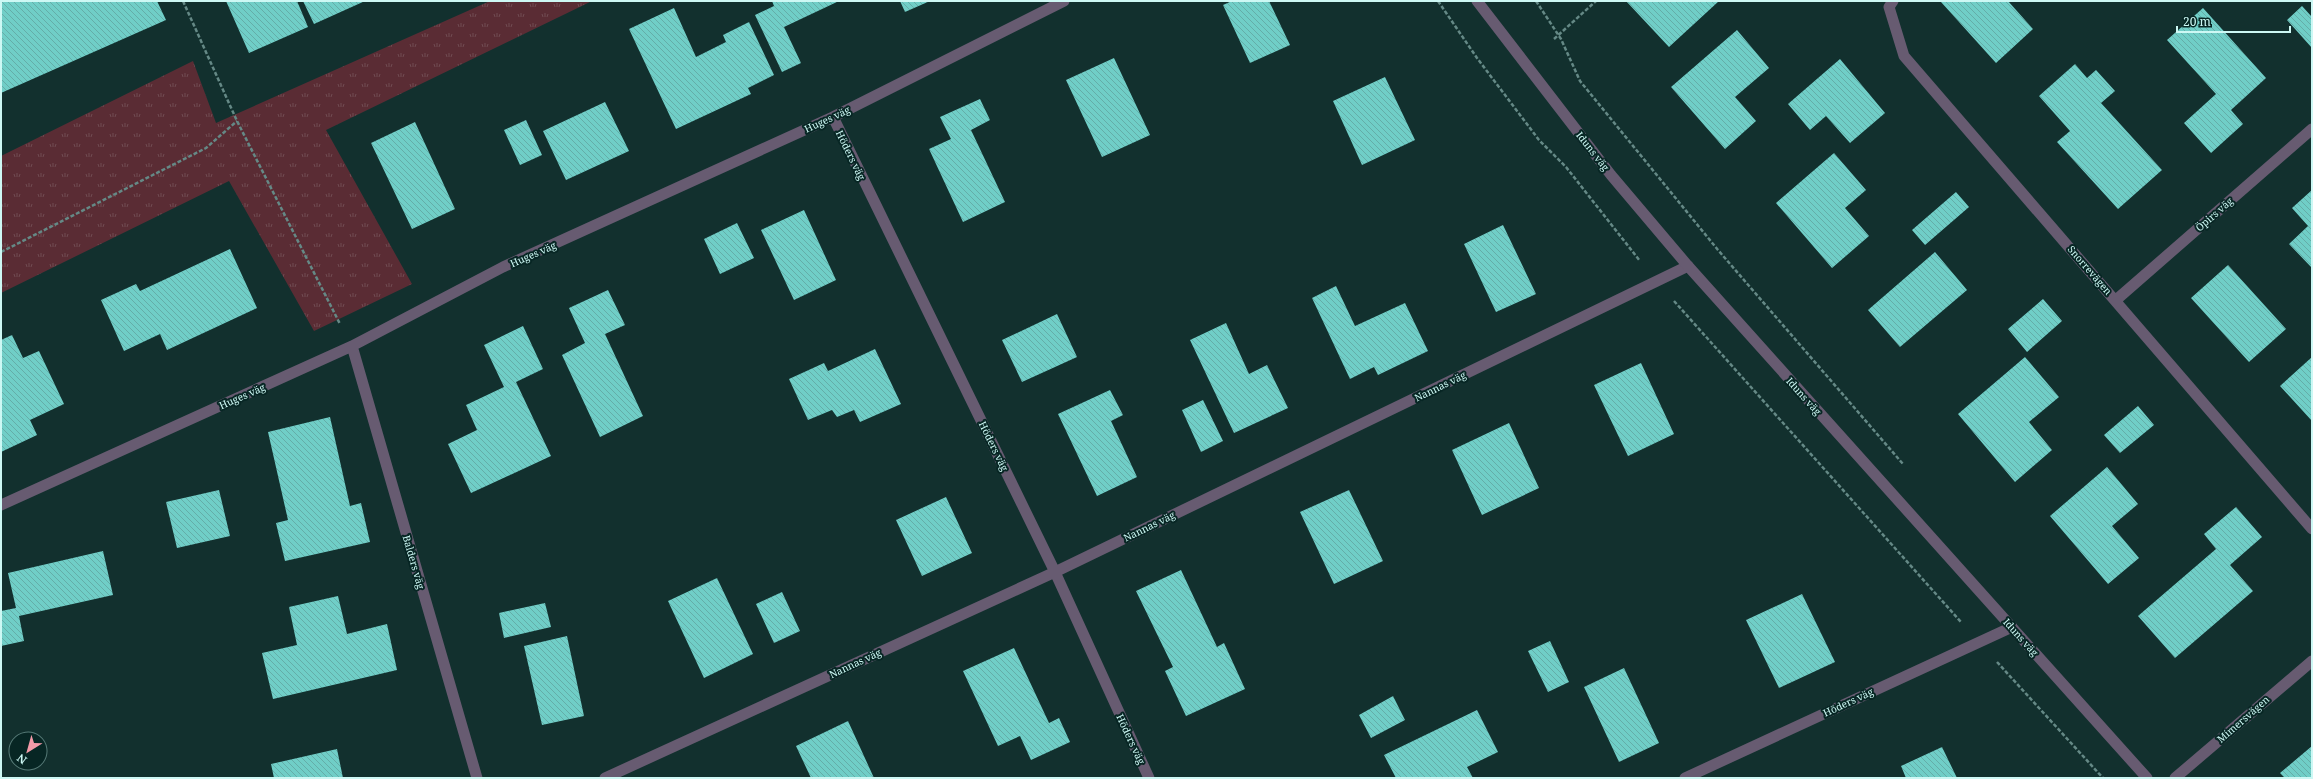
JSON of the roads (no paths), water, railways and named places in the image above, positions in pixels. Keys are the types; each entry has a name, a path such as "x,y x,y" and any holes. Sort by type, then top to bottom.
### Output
{"street":[{"name":"Huges väg","path":"1,505 352,346 503,267 832,117 1064,1"},
{"name":"Iduns väg","path":"1477,1 1611,175 1688,266 2148,778"},
{"name":"Snorrevägen","path":"1893,1 1889,7 1904,56 2312,529"},
{"name":"Höders väg","path":"832,117 1055,572 1149,778"},
{"name":"Öpirs väg","path":"2116,300 2312,129"},
{"name":"Nannas väg","path":"605,778 1055,572 1688,266"},
{"name":"Balders väg","path":"352,346 476,778"},
{"name":"Höders väg","path":"1685,778 1978,641 2012,627"},
{"name":"Mimersvägen","path":"2175,778 2312,661"}]}
